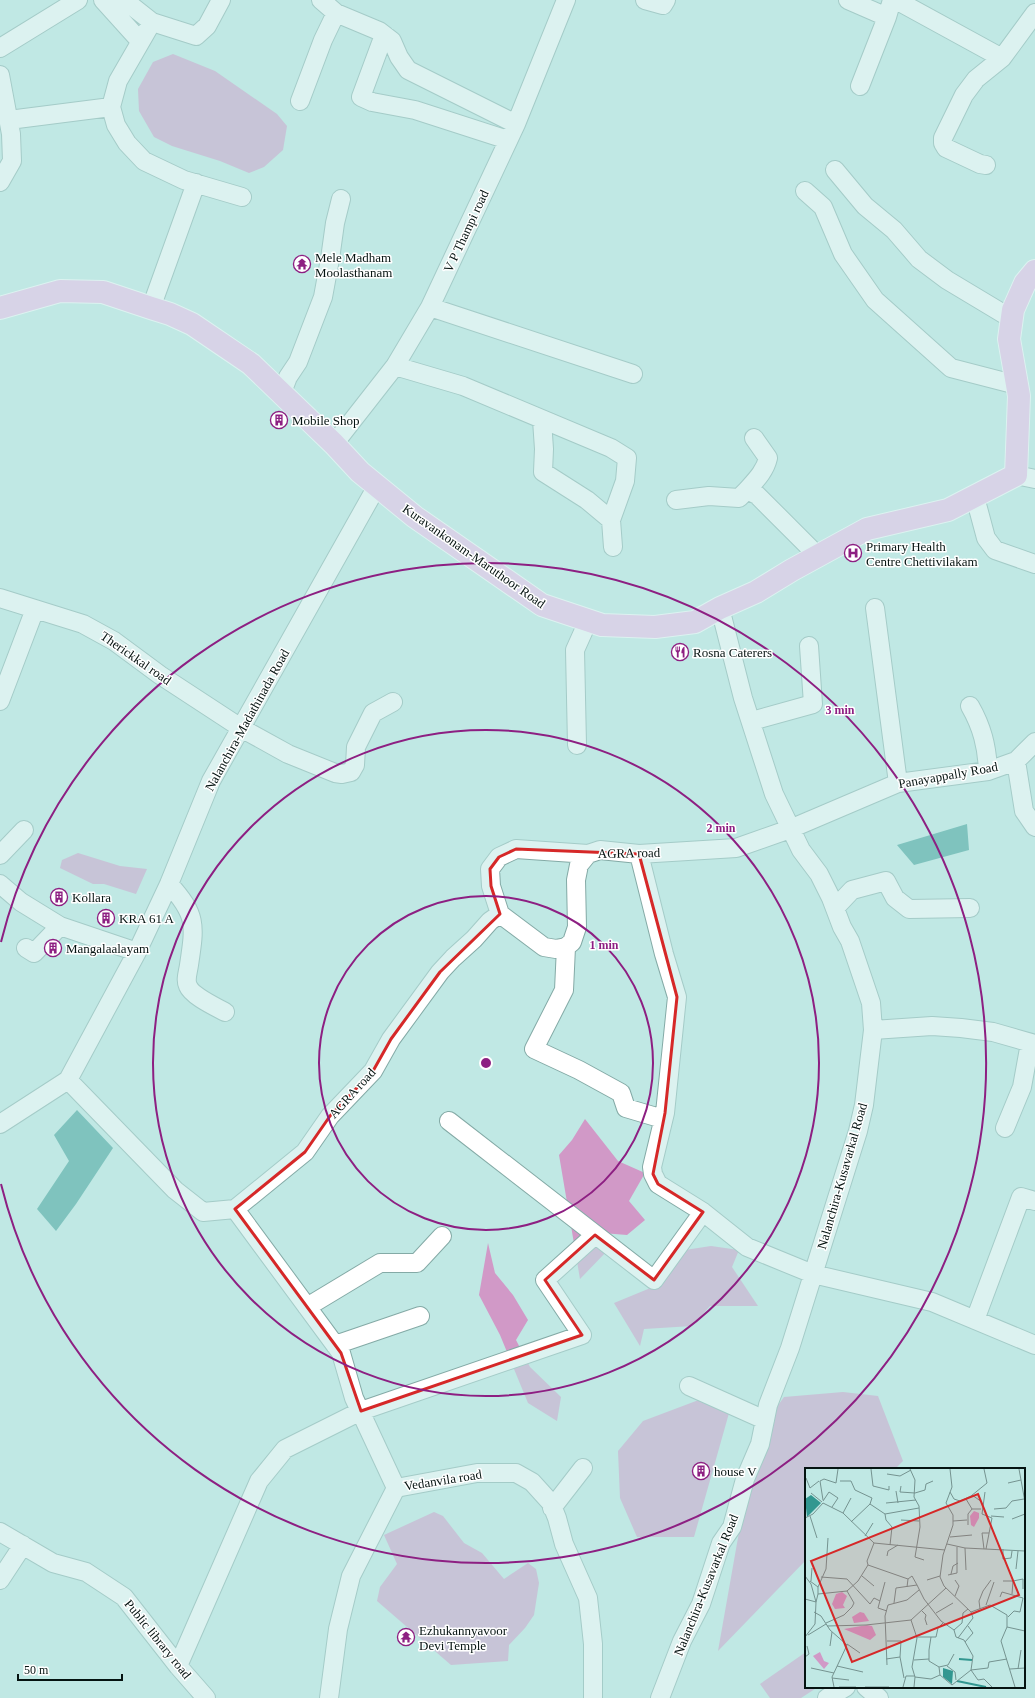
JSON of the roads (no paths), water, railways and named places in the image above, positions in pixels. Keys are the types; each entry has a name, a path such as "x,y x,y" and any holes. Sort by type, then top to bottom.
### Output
{"main road":[{"name":"Kuravankonam-Maruthoor Road","path":"0,308 60,292 104,292 170,314 192,324 251,364 281,395 334,444 360,472 415,517 542,605 602,625 655,627 695,622 720,608 756,592 867,529 948,510 975,497 1026,477 1019,396 1008,339 1013,310 1025,283 1035,271"}],"street":[{"path":"0,48 78,0"},
{"path":"103,0 140,41"},
{"path":"124,0 152,22 196,36 207,26 221,0"},
{"path":"321,0 336,13 384,35 392,41 399,57 408,70 512,132"},
{"name":"V P Thampi road","path":"334,444 394,366 430,307 512,132 566,0"},
{"path":"645,0 664,5 666,0"},
{"path":"848,0 890,8 860,86"},
{"path":"896,0 1002,58"},
{"path":"300,101 323,40 336,13"},
{"path":"986,165 980,164 946,148 943,143 943,138 964,95 976,79 1002,58 1035,13"},
{"path":"152,22 118,80 111,107 116,125 144,161 184,180 242,197"},
{"path":"384,35 361,98 372,102 512,132"},
{"path":"0,75 11,134 12,161 0,182"},
{"path":"9,120 111,107"},
{"path":"834,170 865,206 894,230 919,259 947,280 1012,319"},
{"path":"151,308 196,183"},
{"path":"805,192 823,207 843,254 875,300 952,368 1017,385"},
{"path":"281,395 288,377 298,362 322,297 335,222 341,199"},
{"path":"430,307 633,374"},
{"path":"394,366 463,386 611,448 627,458 625,481 611,520 613,547"},
{"path":"542,420 544,449 543,472 587,500 611,520"},
{"path":"676,500 709,496 739,498 756,480 766,465 768,458 754,438"},
{"name":"Nalanchira-Madathinada Road","path":"0,1124 68,1080 137,952 168,884 210,781 377,486"},
{"path":"748,490 757,495 818,556"},
{"path":"975,497 986,538 995,550 1035,564"},
{"name":"Therickkal road","path":"0,598 83,624 114,640 160,675 241,728 294,756 334,773 342,774 351,772 355,765 356,747 373,713 392,702"},
{"name":"Nalanchira-Kusavarkal Road","path":"660,1698 682,1641 701,1604 721,1543 732,1527 745,1479 760,1444 768,1405 790,1348 858,1131 864,1105 873,1030 872,1003 850,941 842,927 819,874 800,850 774,794 752,721 743,698 720,608"},
{"path":"875,608 898,783"},
{"path":"0,701 35,609"},
{"path":"577,745 576,650 588,621"},
{"path":"752,721 812,704 809,646"},
{"path":"970,706 979,723 988,753 988,770"},
{"name":"Panayappally Road","path":"790,829 898,783 988,770 1016,761 1035,742"},
{"path":"1016,761 1024,811 1035,827"},
{"name":"AGRA road","path":"566,947 572,942 577,928 576,880 579,865 588,854 600,850 639,854 736,848 790,829"},
{"path":"0,855 24,830"},
{"path":"588,854 516,849 499,857 490,869 491,886 500,914 544,947 556,949 566,947 564,990 534,1049 579,1070 621,1093 626,1108 663,1120"},
{"path":"639,854 664,954 677,997 663,1120 652,1166 653,1174 658,1184 703,1212 748,1247 813,1274 932,1302 1035,1345"},
{"path":"835,908 852,890 886,881 895,898 909,909 970,908"},
{"path":"0,884 21,902 60,926 137,952"},
{"path":"168,884 183,900 189,910 192,920 193,935 186,979 188,986 196,994 225,1012"},
{"name":"AGRA road","path":"235,1209 304,1152 330,1116 373,1071 391,1039 440,972 490,921 500,914"},
{"path":"26,948 34,953 60,926"},
{"path":"873,1030 932,1026 961,1028 992,1032 1033,1043 1022,1086 1005,1128"},
{"path":"68,1080 175,1190 203,1212 235,1209 341,1353 354,1398 396,1488 351,1576 338,1629 329,1698"},
{"path":"449,1121 654,1280 703,1212"},
{"path":"975,1320 1021,1197 1035,1201"},
{"path":"178,1666 259,1481 285,1449 361,1412 582,1336 545,1280 595,1235"},
{"path":"307,1307 380,1263 417,1263 442,1236"},
{"path":"335,1345 420,1316"},
{"path":"689,1386 765,1420"},
{"path":"583,1468 551,1505 557,1518 564,1544 588,1598 593,1644 593,1698"},
{"name":"Vedanvila road","path":"396,1488 476,1473 516,1474 532,1482 551,1505"},
{"name":"Public library road","path":"0,1532 53,1563 86,1572 124,1596 178,1666 206,1698"},
{"path":"0,1580 23,1545"},
{"path":"828,1698 844,1688"},
{"path":"867,1688 879,1698"}],"water":[{"path":"967,824 969,850 914,865 897,845"},
{"path":"77,1110 113,1148 76,1204 56,1231 37,1209 69,1161 54,1135"}],"place":[{"name":"Mele Madham Moolasthanam","path":"302,264"},
{"name":"Mobile Shop","path":"279,420"},
{"name":"Primary Health Centre Chettivilakam","path":"853,553"},
{"name":"Rosna Caterers","path":"680,652"},
{"name":"Kollara","path":"59,897"},
{"name":"KRA 61 A","path":"106,918"},
{"name":"Mangalaalayam","path":"53,948"},
{"name":"house V","path":"701,1471"},
{"name":"Ezhukannyavoor Devi Temple","path":"406,1637"}]}
